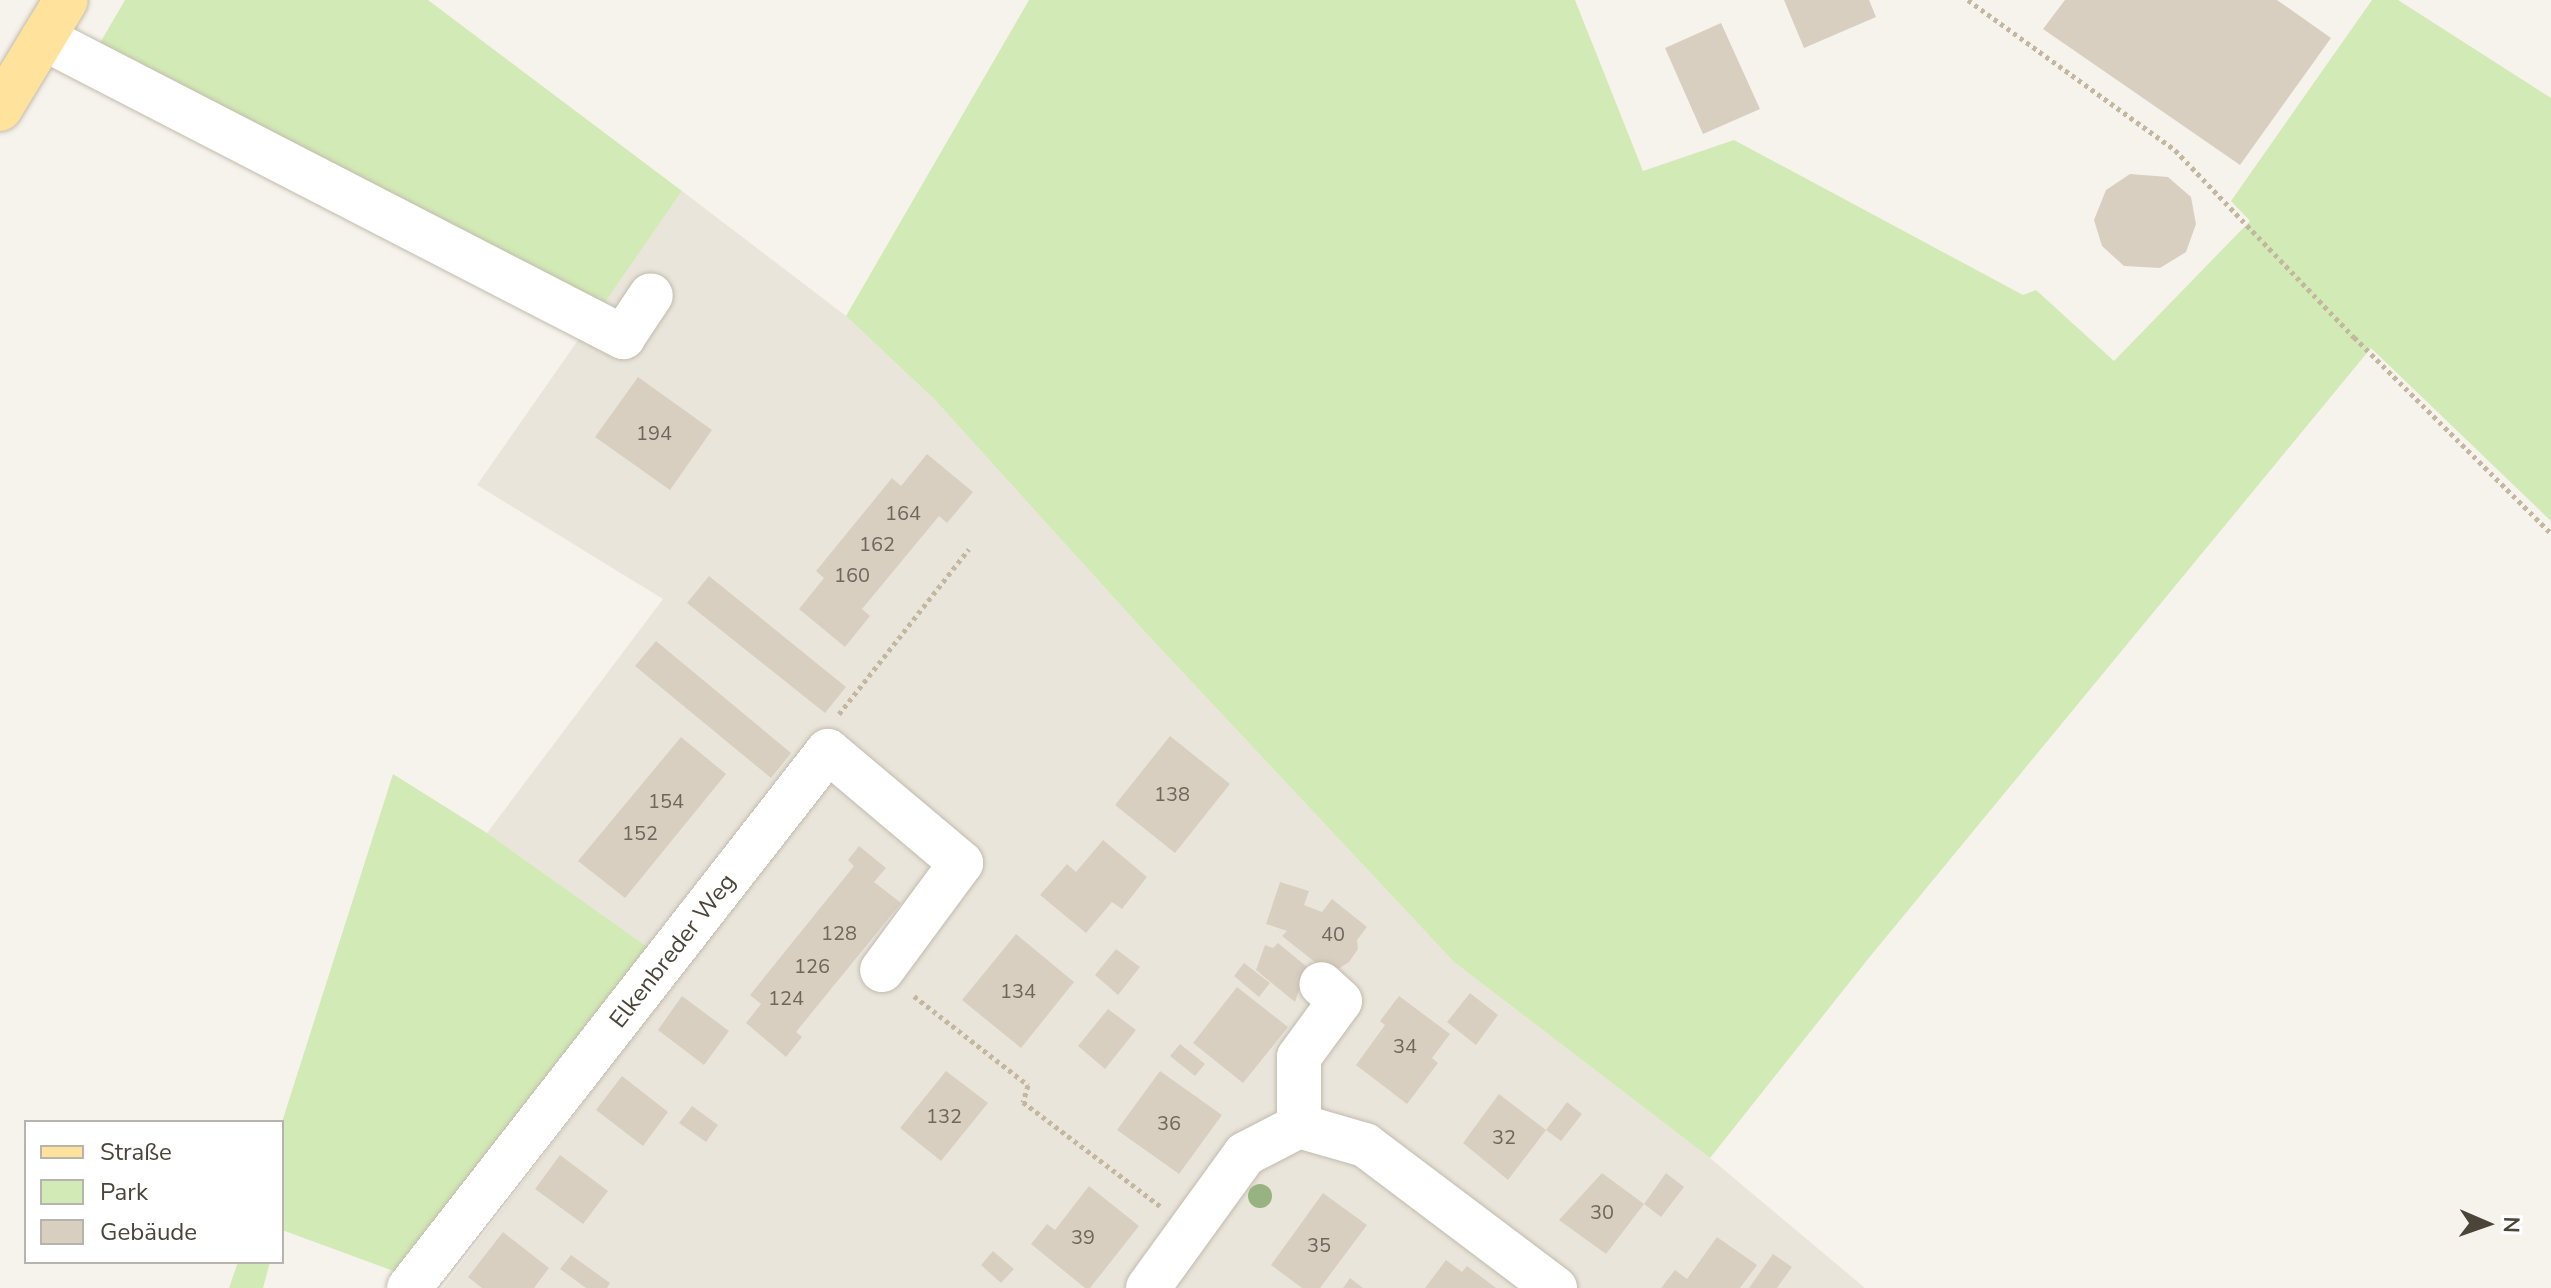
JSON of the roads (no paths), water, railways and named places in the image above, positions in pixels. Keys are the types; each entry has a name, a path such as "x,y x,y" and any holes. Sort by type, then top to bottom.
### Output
{"main road":[{"path":"0,109 66,0"}],"street":[{"path":"43,38 623,337 651,295"},
{"name":"Elkenbreder Weg","path":"409,1288 828,751 961,863 882,970"},
{"path":"1299,1126 1299,1057 1340,1001 1321,984"},
{"path":"1148,1288 1245,1154 1299,1126 1365,1145 1555,1288"}]}
